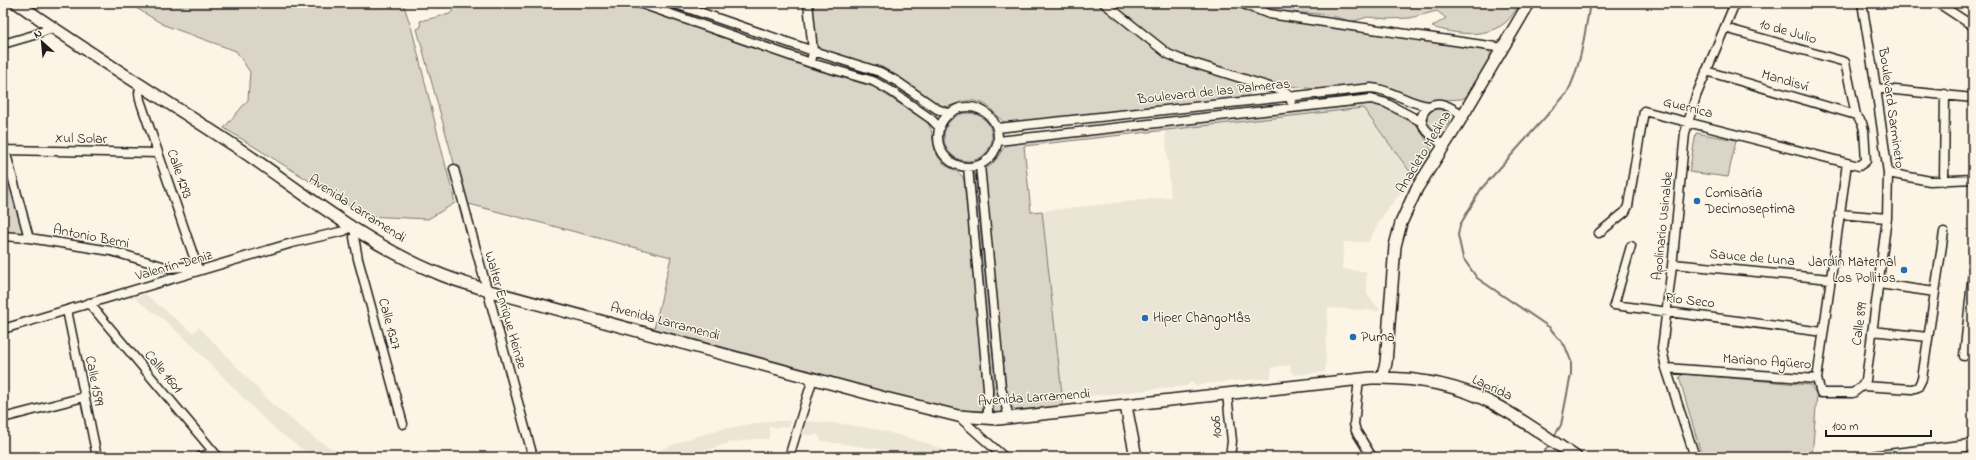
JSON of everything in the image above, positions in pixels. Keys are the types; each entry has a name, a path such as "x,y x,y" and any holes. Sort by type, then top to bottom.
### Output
{"main road":[{"name":"Avenida Larramendi","path":"17,3 51,28 141,84 354,228 427,269 486,290 958,416 988,419 1126,406 1359,379 1382,378"},
{"name":"Anacleto Medina","path":"1382,378 1386,363 1397,234 1417,188 1464,115 1529,3"},
{"name":"Laprida","path":"1382,378 1428,381 1472,394 1500,407 1576,457"},
{"path":"1126,406 1136,457"},
{"path":"1875,457 1927,454 1973,445"}],"street":[{"path":"639,3 811,63 866,79 882,86 930,119 940,128"},
{"path":"673,3 813,51 880,72 898,82 937,109 950,114"},
{"path":"808,3 813,51 811,63"},
{"path":"1104,3 1154,45 1174,57 1286,92 1291,97 1292,107"},
{"path":"1241,3 1269,14 1503,48"},
{"name":"Apolinario Usinalde","path":"1694,457 1666,368 1662,349 1685,133 1706,72 1735,3"},
{"name":"Boulevard Sarmineto","path":"1862,3 1888,173 1887,218"},
{"path":"1938,3 1973,26"},
{"path":"3,44 34,35 51,28"},
{"name":"10 de Julio","path":"1725,28 1845,62 1856,115"},
{"name":"Mandisví","path":"1706,72 1856,115"},
{"name":"Calle 1293","path":"141,84 139,93 140,100 198,269"},
{"name":"Boulevard de las Palmeras","path":"997,128 1371,88 1385,90 1419,104 1430,106 1440,103 1464,115"},
{"path":"1876,88 1973,98"},
{"path":"1944,181 1945,94"},
{"name":"Boulevard de las Palmeras","path":"998,141 1292,107 1375,100 1386,103 1422,122"},
{"path":"1430,106 1424,113 1422,122 1426,131 1444,146"},
{"path":"963,108 978,109 990,116 997,128 998,141 991,156 980,164 968,167 953,163 946,156 939,143 940,128 944,120 950,114 963,108"},
{"name":"Guernica","path":"1599,233 1625,212 1628,206 1644,111 1688,121 1859,166 1866,161 1867,151 1862,123 1856,115"},
{"path":"4,148 29,238"},
{"name":"Xul Solar","path":"4,148 158,153"},
{"name":"Mariano Agüero","path":"1666,368 1817,379 1847,163"},
{"path":"980,164 1001,388 1009,418"},
{"path":"968,167 988,388 988,419"},
{"name":"Walter Enrique Heinze","path":"454,169 533,457"},
{"path":"1888,173 1930,181 1973,179"},
{"path":"1839,214 1887,218"},
{"name":"Calle 899","path":"1862,386 1866,380 1887,218"},
{"name":"Valentín Deniz","path":"3,329 198,269 292,243 354,228"},
{"name":"Calle 1327","path":"354,228 358,259 403,424"},
{"path":"1817,379 1820,393 1852,393 1862,386 1912,389 1918,387 1922,379 1944,232"},
{"name":"Antonio Berni","path":"3,236 29,238 111,251 169,268 198,269"},
{"name":"Río Seco","path":"1631,246 1614,305 1823,332"},
{"name":"Sauce de Luna","path":"1672,264 1830,279"},
{"path":"1964,356 1973,273"},
{"path":"1879,284 1935,292"},
{"name":"Calle 1601","path":"89,303 216,454"},
{"name":"Calle 1599","path":"67,310 97,457"},
{"path":"1872,331 1928,337"},
{"path":"789,457 813,378"},
{"path":"1359,379 1355,427 1359,438 1372,457"},
{"name":"1006","path":"1227,394 1232,441 1230,457"},
{"path":"3,418 84,398"},
{"path":"958,416 1004,457"},
{"path":"200,457 216,454"}],"shaded area":[{"path":"128,3 403,3 412,30 455,203 428,219 366,216 224,128 248,100 250,72 236,51 164,25"},
{"path":"458,3 627,3 809,68 874,87 926,121 931,129 936,154 945,164 960,174 964,179 985,389 983,411 951,410 654,329 671,257 465,203 417,29 421,27 420,21 450,14"},
{"path":"811,3 1098,3 1166,57 1191,67 1246,83 1251,86 1252,90 1246,97 1006,123 989,107 982,103 975,101 963,101 949,106 939,106 882,69 819,49 816,45"},
{"path":"1110,3 1230,3 1250,13 1261,16 1489,50 1491,55 1468,95 1462,99 1425,101 1381,85 1315,89 1275,84 1188,58 1170,51"},
{"path":"1253,3 1521,3 1507,21 1497,28 1469,34 1450,32 1432,27 1446,18 1437,11 1410,18 1387,19 1368,17 1350,22 1326,15 1277,11"},
{"path":"1370,104 1381,105 1409,118 1416,124 1427,141 1431,149 1431,155 1416,180 1363,108 1024,146 1031,212 1042,211 1063,403 1060,406 1017,410 1011,407 1005,386 984,170 992,164 1009,143"},
{"path":"1363,108 1414,179 1387,209 1368,242 1344,242 1342,269 1366,272 1367,294 1381,311 1328,308 1325,372 1295,375 1291,372 1290,365 1272,367 1270,378 1211,383 1196,386 1191,382 1187,386 1080,397 1079,393 1062,395 1042,211 1171,197 1165,130"},
{"path":"1438,109 1446,112 1449,120 1446,128 1438,131 1430,128 1427,120 1430,112"},
{"path":"968,113 977,115 985,120 990,128 992,137 990,146 985,154 977,159 968,161 959,159 951,154 946,146 944,137 946,128 951,120 959,115"},
{"path":"1696,133 1736,140 1728,177 1689,172"},
{"path":"3,150 29,238 3,236"},
{"path":"975,173 996,386 1002,409 997,414 993,412 993,386 973,174"},
{"path":"145,294 193,333 199,327 272,404 317,440 347,457 313,457 280,433 257,412 193,346 164,320 134,298"},
{"path":"1684,374 1810,385 1817,395 1812,457 1702,457 1679,377"},
{"path":"771,421 791,421 789,427 769,427 769,439 755,439 729,443 685,457 641,457 691,438 722,429"},
{"path":"803,421 844,424 880,430 930,444 961,457 908,457 879,449 821,441 819,435 799,435"}],"waterway":[{"path":"1553,438 1561,425 1571,374 1571,361 1565,346 1549,327 1477,278 1463,258 1458,235 1460,225 1481,189 1567,93 1579,61 1590,3"},
{"path":"1541,457 1550,443"}],"place":[{"name":"Comisaría Decimoseptima","path":"1697,201"},
{"name":"Jardín Maternal Los Pollitos","path":"1904,270"},
{"name":"Hiper ChangoMâs","path":"1145,318"},
{"name":"Puma","path":"1353,337"}]}
